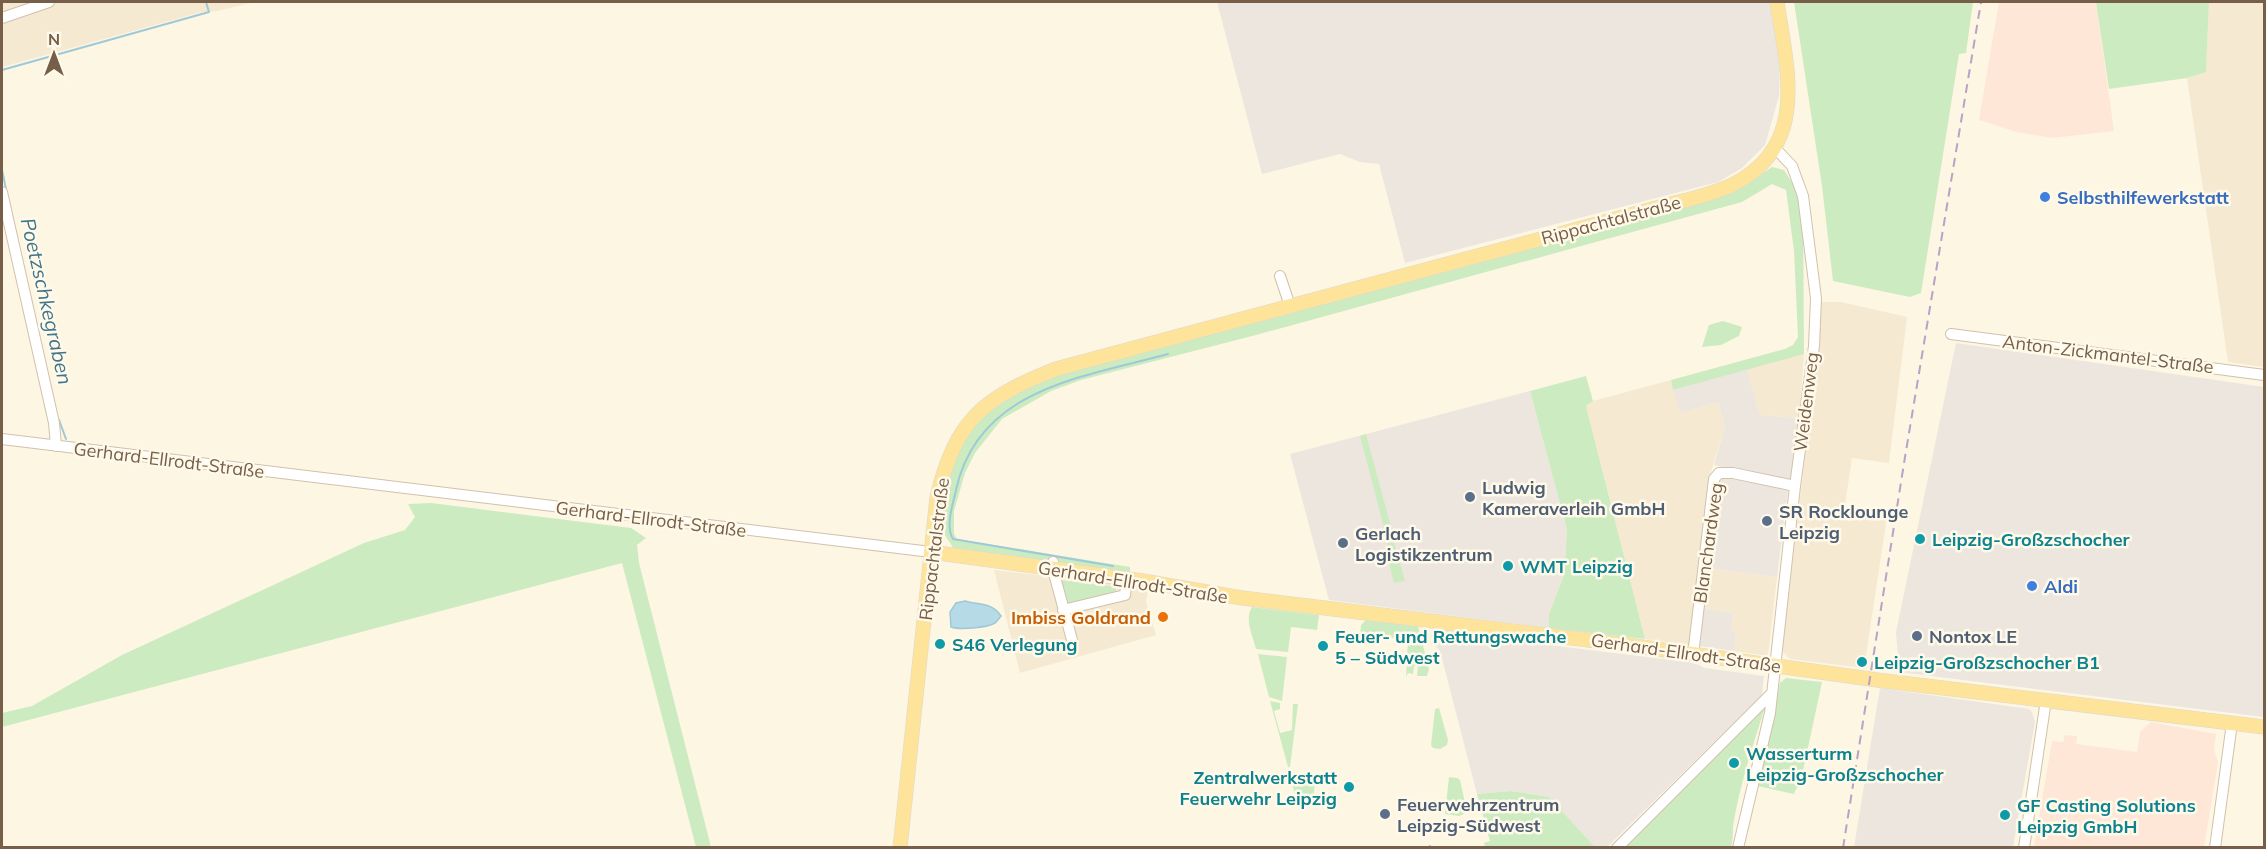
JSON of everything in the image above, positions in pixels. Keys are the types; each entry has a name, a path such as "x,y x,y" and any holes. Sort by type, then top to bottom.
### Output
{"main road":[{"name":"Rippachtalstraße","path":"900,848 937,497 955,441 977,412 999,394 1056,369 1707,194 1732,185 1762,164 1775,148 1783,130 1789,102 1788,75 1777,2"},
{"name":"Gerhard-Ellrodt-Straße","path":"931,552 1054,566 1242,598 1506,629 1877,680 2265,727"}],"street":[{"path":"2,18 49,2"},
{"name":"Weidenweg","path":"1738,848 1770,713 1795,486 1814,346 1815,298 1803,196 1792,166 1775,148"},
{"path":"2,192 54,423 56,446"},
{"path":"1281,276 1290,306"},
{"name":"Anton-Zickmantel-Straße","path":"1951,334 2265,375"},
{"name":"Gerhard-Ellrodt-Straße","path":"2,439 931,552"},
{"name":"Blanchardweg","path":"1693,655 1714,480 1719,473 1733,473 1795,486"},
{"path":"1054,566 1072,640"},
{"path":"1064,610 1125,594 1127,579"},
{"path":"1617,848 1771,694"},
{"path":"2024,848 2046,700"},
{"path":"2215,848 2232,723"}],"shaded area":[{"path":"2,2 255,2 202,12 2,67"},
{"path":"1217,2 1771,2 1780,59 1779,96 1765,145 1742,168 1718,182 1405,263 1379,164 1360,162 1340,154 1262,174"},
{"path":"1999,2 2096,2 2114,131 2052,138 2017,132 1979,120"},
{"path":"2209,2 2264,2 2264,367 2228,362 2187,78 2206,72"},
{"path":"1821,302 1841,302 1907,317 1889,463 1852,458 1844,511 1887,517 1864,668 1790,659 1782,651 1821,321"},
{"path":"1956,343 2264,387 2264,717 1899,672 1896,632"},
{"path":"1804,354 1799,418 1760,415 1747,368"},
{"path":"1747,368 1760,415 1799,418 1792,482 1714,465 1725,426 1718,402 1680,413 1673,390"},
{"path":"1671,380 1680,413 1718,402 1725,426 1711,472 1690,645 1645,639 1586,406 1593,401"},
{"path":"1530,391 1567,530 1564,575 1549,614 1549,628 1329,600 1290,454"},
{"path":"1727,476 1788,489 1777,577 1708,568 1718,482"},
{"path":"1708,568 1777,577 1768,656 1734,651 1736,633 1731,631 1733,613 1704,609"},
{"path":"994,570 1148,588 1146,602 1156,635 1020,673"},
{"path":"1704,609 1733,613 1731,631 1736,632 1734,651 1700,646"},
{"path":"1434,627 1565,647 1688,662 1705,668 1764,676 1762,695 1607,847 1595,847 1549,797 1511,791 1477,794 1440,651 1433,643 1431,635"},
{"path":"1880,688 2029,709 2032,712 2035,722 2013,847 1854,847"},
{"path":"2151,722 2216,734 2214,749 2218,763 2204,847 2034,847 2052,741 2063,742 2065,735 2077,736 2076,744 2137,752 2140,732"}],"green space":[{"path":"1794,2 1973,2 1966,53 1959,54 1921,293 1910,297 1833,281 1822,186"},
{"path":"2096,2 2209,2 2206,72 2187,78 2109,89"},
{"path":"1772,167 1784,170 1794,186 1799,204 1803,196 1804,354 1673,390 1671,380 1785,349 1793,345 1798,337 1794,251 1786,190 1772,184 1742,202 1256,335 1081,380 1051,391 1002,419 975,453 965,473 954,511 954,534 957,539 1130,567 1130,575 954,549 941,529 946,480 951,465 971,429 992,407 1047,377 1732,191"},
{"path":"1723,321 1742,327 1739,336 1721,345 1702,347 1709,325"},
{"path":"1586,376 1593,401 1586,406 1645,639 1549,628 1549,614 1564,575 1567,530 1530,391"},
{"path":"1366,434 1394,538 1387,539 1360,436"},
{"path":"431,503 631,528 646,538 637,545 639,563 711,847 696,847 622,563 2,727 2,713 32,706 122,655 364,543 405,530 415,517 408,504"},
{"path":"1394,542 1405,581 1394,583 1385,548 1388,543"},
{"path":"1058,580 1116,587 1116,593 1065,606"},
{"path":"1252,607 1319,615 1317,630 1291,627 1288,652 1256,649 1249,622"},
{"path":"1366,620 1418,626 1429,669 1427,676 1417,676 1418,666 1414,666 1413,674 1408,673 1406,677 1408,639 1360,636 1361,625"},
{"path":"1258,654 1287,657 1282,701 1269,697"},
{"path":"1786,678 1822,682 1800,785 1794,794 1758,786 1780,683"},
{"path":"1270,701 1280,703 1280,709 1274,711 1280,733 1292,730 1293,704 1298,704 1290,767 1288,767"},
{"path":"1766,704 1740,791 1733,823 1731,847 1622,848"},
{"path":"1439,708 1448,740 1447,745 1440,749 1433,748 1431,745 1435,709"},
{"path":"1289,772 1316,775 1313,799 1296,798"},
{"path":"1449,777 1460,780 1466,807 1464,814 1459,816 1445,814"},
{"path":"1511,791 1549,797 1595,847 1485,847 1484,843 1490,841 1477,794"}],"water":[{"path":"965,601 989,606 1001,616 996,623 986,626 951,627 950,612 956,603"}],"waterway":[{"name":"Poetzschkegraben","path":"2,70 209,12 206,2"},
{"name":"Poetzschkegraben","path":"2,170 6,189"},
{"path":"1113,566 953,539 950,521 956,490 968,456 987,429 1011,408 1039,392 1070,380 1168,354"},
{"name":"Poetzschkegraben","path":"59,420 66,439"}],"railway":[{"path":"1843,848 1981,2"},
{"path":"1425,848 1431,846"}],"place":[{"name":"Selbsthilfewerkstatt","path":"2045,197"},
{"name":"Ludwig Kameraverleih GmbH","path":"1470,497"},
{"name":"SR Rocklounge Leipzig","path":"1767,521"},
{"name":"Leipzig-Großzschocher","path":"1920,539"},
{"name":"Gerlach Logistikzentrum","path":"1343,543"},
{"name":"WMT Leipzig","path":"1508,566"},
{"name":"Aldi","path":"2032,586"},
{"name":"Imbiss Goldrand","path":"1163,617"},
{"name":"Nontox LE","path":"1917,636"},
{"name":"S46 Verlegung","path":"940,644"},
{"name":"Feuer- und Rettungswache 5 – Südwest","path":"1323,646"},
{"name":"Leipzig-Großzschocher B1","path":"1862,662"},
{"name":"Wasserturm Leipzig-Großzschocher","path":"1734,763"},
{"name":"Zentralwerkstatt Feuerwehr Leipzig","path":"1349,787"},
{"name":"Feuerwehrzentrum Leipzig-Südwest","path":"1385,814"},
{"name":"GF Casting Solutions Leipzig GmbH","path":"2005,815"}]}
